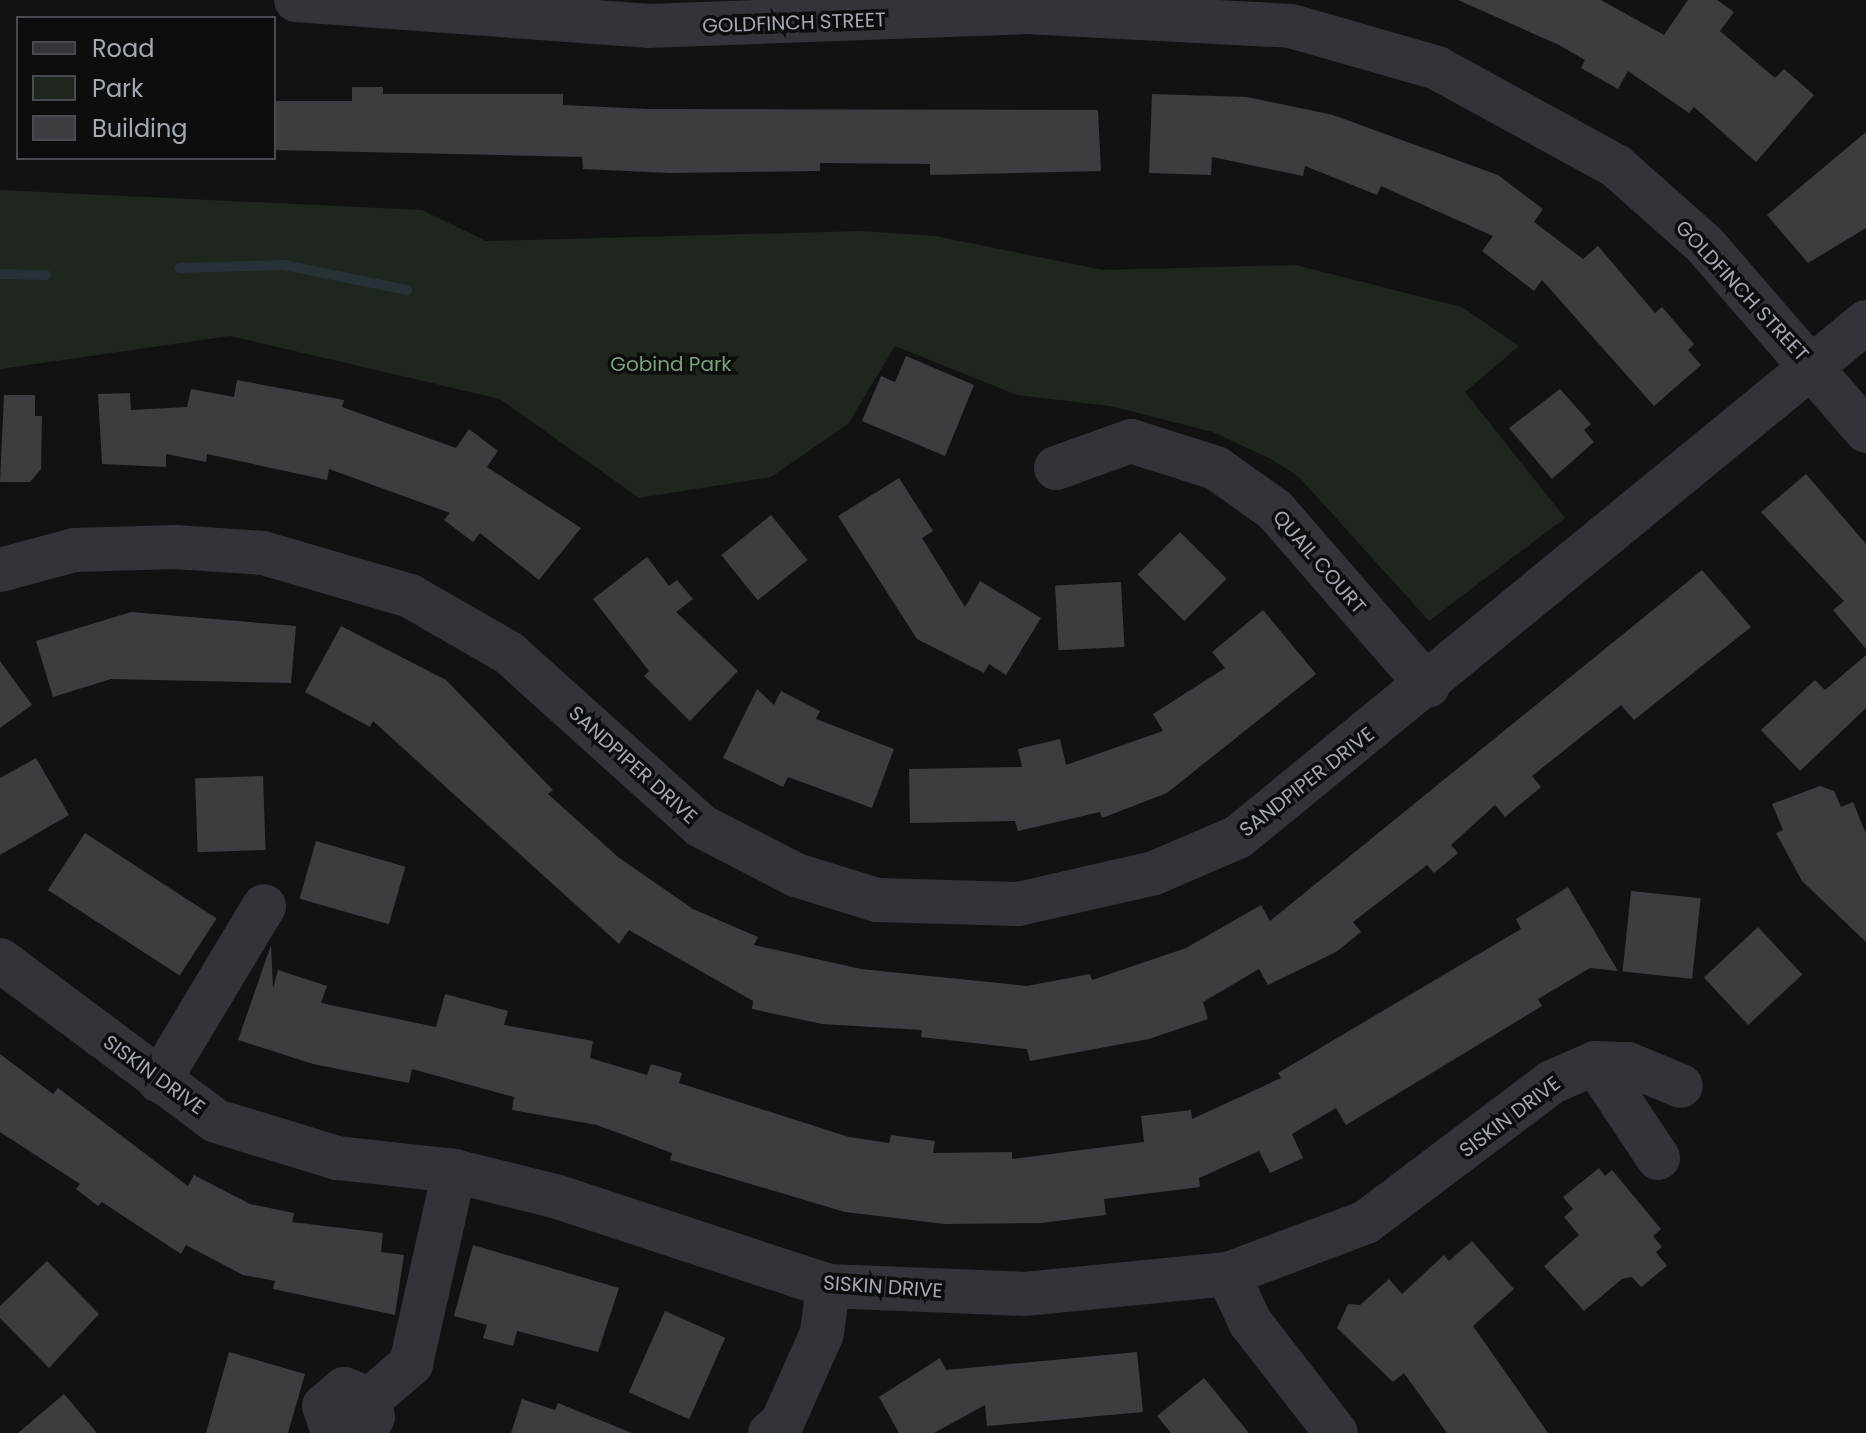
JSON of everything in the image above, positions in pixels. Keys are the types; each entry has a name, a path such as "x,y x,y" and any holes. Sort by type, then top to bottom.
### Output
{"street":[{"name":"GOLDFINCH STREET","path":"296,0 646,13 1028,6 1291,26 1437,68 1616,166 1705,245 1866,431"},
{"name":"SANDPIPER DRIVE","path":"0,570 74,550 175,547 263,553 410,596 509,653 701,826 835,891 950,908 1085,893 1238,837 1428,686 1866,322"},
{"name":"QUAIL COURT","path":"1056,468 1131,441 1216,468 1275,510 1428,686"},
{"path":"159,1081 264,906"},
{"name":"SISKIN DRIVE","path":"0,960 216,1121 337,1158 454,1171 558,1197 828,1286 1024,1294 1228,1274 1366,1222 1552,1082 1595,1063 1628,1064 1681,1086"},
{"path":"1595,1063 1658,1158"},
{"path":"333,1433 324,1406 333,1394 356,1390 367,1416 411,1364 454,1171"},
{"path":"1228,1274 1250,1322 1336,1433"},
{"path":"770,1433 782,1423 822,1333 828,1286"}],"green space":[{"name":"Gobind Park","path":"0,190 422,210 486,241 862,231 935,236 1103,270 1295,265 1462,307 1519,346 1465,392 1565,518 1429,621 1299,477 1271,459 1213,432 1110,406 1017,395 895,346 848,424 771,477 639,498 500,399 230,336 0,369"}],"building":[{"path":"1458,0 1601,0 1664,35 1688,0 1717,0 1734,12 1720,31 1775,78 1784,69 1814,95 1756,162 1694,107 1689,113 1628,71 1618,89 1581,68 1585,60 1559,45"},
{"path":"352,87 383,87 383,94 563,94 563,105 647,109 1098,110 1101,171 930,175 930,164 820,163 820,171 670,173 583,169 582,157 276,150 276,101 352,101"},
{"path":"1152,94 1247,97 1333,115 1498,175 1543,209 1534,222 1583,259 1598,246 1655,313 1662,307 1694,344 1688,350 1701,365 1654,406 1542,280 1534,291 1482,251 1493,236 1381,186 1377,195 1305,166 1303,176 1212,157 1211,175 1149,173"},
{"path":"1866,132 1866,228 1808,263 1767,215"},
{"path":"906,356 974,385 945,456 862,421 881,376 895,382"},
{"path":"237,380 344,400 342,407 456,448 469,429 498,451 487,467 581,528 539,580 480,533 473,542 444,520 450,513 329,469 327,480 207,454 206,462 166,454 166,467 102,464 98,394 130,393 131,410 187,407 191,389 234,397"},
{"path":"1560,389 1591,424 1584,430 1594,442 1552,479 1509,428"},
{"path":"4,395 35,395 35,416 42,416 41,469 30,482 0,482"},
{"path":"1806,474 1866,544 1866,649 1833,610 1844,601 1761,512"},
{"path":"899,478 933,531 922,538 965,607 980,581 1041,618 1006,675 989,664 984,673 917,639 838,516"},
{"path":"771,515 808,560 758,600 721,555"},
{"path":"1180,532 1227,579 1184,621 1138,574"},
{"path":"647,557 669,586 677,580 693,599 676,612 738,671 690,721 644,676 649,671 593,599"},
{"path":"1702,570 1751,627 1634,720 1621,705 1532,776 1541,787 1505,817 1495,805 1451,845 1458,853 1434,873 1427,865 1353,922 1361,932 1336,952 1268,985 1259,969 1203,1002 1208,1019 1149,1039 1030,1061 1027,1049 921,1037 922,1030 822,1024 752,1009 753,1001 629,930 619,944 373,721 370,727 305,692 341,626 446,680 553,790 548,794 618,857 693,909 758,937 754,945 861,969 1027,986 1090,974 1092,980 1186,948 1261,905 1270,921"},
{"path":"1121,582 1124,647 1058,650 1055,585"},
{"path":"1263,610 1316,674 1167,793 1102,818 1100,812 1018,831 1015,821 910,823 909,769 1022,767 1018,749 1060,739 1066,765 1163,731 1153,714 1225,668 1212,652"},
{"path":"131,612 296,626 291,683 111,679 53,697 36,641"},
{"path":"1866,655 1866,708 1800,771 1761,730 1815,680 1825,690"},
{"path":"0,661 32,705 0,728"},
{"path":"757,689 774,705 781,691 820,711 816,719 894,749 872,808 788,777 783,787 723,758"},
{"path":"36,758 69,815 0,855 0,778"},
{"path":"263,776 266,850 198,852 195,778"},
{"path":"1820,786 1834,791 1841,807 1853,802 1866,834 1866,942 1802,881 1776,833 1783,830 1772,804"},
{"path":"85,833 217,919 180,976 48,890"},
{"path":"316,841 405,867 389,924 299,899"},
{"path":"1568,887 1618,971 1590,968 1538,999 1542,1006 1346,1125 1336,1108 1292,1134 1303,1158 1270,1173 1259,1151 1199,1178 1200,1187 1104,1199 1106,1215 1041,1223 945,1224 845,1212 670,1160 672,1153 597,1125 512,1110 514,1097 412,1069 409,1083 313,1064 238,1040 271,945 273,988 278,970 327,986 321,1003 436,1027 445,994 508,1011 504,1025 593,1041 590,1058 647,1075 651,1064 682,1073 679,1083 849,1137 889,1143 891,1135 935,1141 933,1153 1012,1152 1012,1159 1144,1142 1141,1116 1191,1110 1192,1119 1281,1078 1278,1073 1521,929 1516,919"},
{"path":"1631,891 1701,898 1692,979 1623,972"},
{"path":"1758,927 1802,975 1748,1025 1704,977"},
{"path":"0,1054 53,1094 58,1088 188,1186 194,1175 250,1204 294,1213 292,1222 383,1233 381,1252 404,1255 395,1315 273,1289 275,1281 243,1275 186,1245 181,1254 102,1202 98,1206 76,1189 80,1184 0,1132"},
{"path":"1599,1168 1605,1176 1612,1170 1661,1229 1653,1236 1662,1247 1656,1252 1667,1266 1641,1287 1632,1277 1622,1279 1584,1311 1544,1266 1579,1235 1564,1217 1573,1209 1563,1197"},
{"path":"1472,1241 1514,1289 1473,1326 1548,1433 1447,1433 1404,1373 1393,1382 1337,1328 1348,1304 1360,1305 1389,1279 1402,1294 1444,1255 1449,1261"},
{"path":"473,1245 619,1288 598,1352 517,1331 513,1346 483,1338 487,1325 454,1316"},
{"path":"47,1261 99,1314 49,1368 0,1318 0,1306"},
{"path":"665,1311 725,1338 689,1419 629,1392"},
{"path":"229,1352 305,1374 288,1433 206,1433"},
{"path":"1137,1352 1143,1412 987,1426 985,1405 934,1433 899,1433 879,1397 940,1358 946,1370"},
{"path":"1204,1378 1249,1433 1171,1433 1157,1416"},
{"path":"64,1394 97,1433 18,1433"},
{"path":"522,1399 555,1410 558,1403 632,1433 511,1433"}],"waterway":[{"path":"180,268 284,265 407,290"},
{"path":"0,274 46,275"}]}
